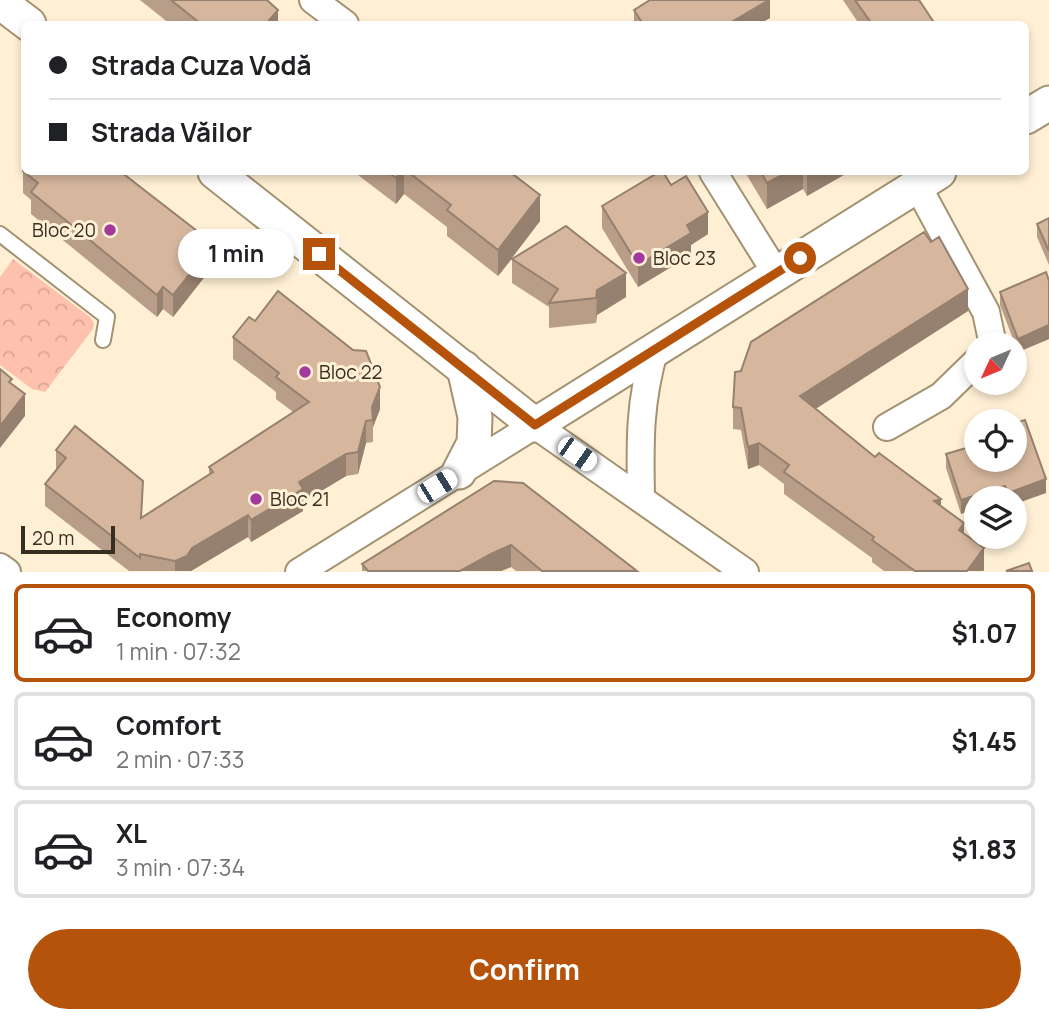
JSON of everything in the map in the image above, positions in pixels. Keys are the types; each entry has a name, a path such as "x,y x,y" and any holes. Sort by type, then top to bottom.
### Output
{"street":[{"path":"313,0 341,21"},
{"path":"0,2 25,21"},
{"path":"1029,115 1049,103"},
{"path":"219,175 535,425 745,572"},
{"path":"715,175 776,273"},
{"path":"303,571 928,178 986,313 990,332"},
{"path":"641,499 640,418 645,381 655,348"},
{"path":"459,472 474,443 475,417 464,368"},
{"path":"887,427 941,396 964,374"},
{"path":"0,567 7,572"}],"lane":[{"path":"0,234 107,317 103,341"}],"green space":[{"path":"13,259 90,317 94,323 93,329 45,392 32,389 0,365 0,277"}],"building":[{"path":"171,0 267,0 278,10 269,21 197,21"},
{"path":"650,0 769,0 733,21 641,21 634,10"},
{"path":"855,0 919,0 933,21 870,21"},
{"name":"Bloc 20","path":"28,175 125,175 197,231 194,235 210,248 173,295 163,287 157,295 31,192 38,183"},
{"path":"412,175 514,175 540,195 498,250 447,210 451,205"},
{"path":"654,175 665,175 671,185 686,176 708,212 687,225 691,233 638,265 602,206"},
{"path":"763,175 782,175 767,183"},
{"path":"1049,218 1049,251 1037,224"},
{"path":"566,226 626,273 597,290 596,298 549,303 558,289 512,259"},
{"path":"924,232 931,242 939,237 968,289 800,396 875,457 879,453 941,499 934,501 964,523 959,530 964,534 964,549 983,549 967,571 915,571 872,540 874,537 784,472 789,465 759,443 748,447 741,408 733,407 735,372 741,371 751,342"},
{"path":"1046,272 1049,281 1049,325 1027,335 1027,332 1015,332 1000,292"},
{"path":"278,291 353,350 366,351 380,387 372,407 373,420 366,421 358,452 346,454 299,482 303,489 251,520 248,515 192,548 187,556 175,561 140,554 140,558 45,484 66,458 56,450 75,426 143,481 141,518 213,472 209,467 309,402 276,377 279,373 233,337 249,317 255,321"},
{"path":"0,369 12,379 9,382 25,394 0,426"},
{"path":"1027,426 1046,479 1027,486 964,486 964,499 961,500 946,454 964,449 964,472 1027,472"},
{"path":"494,481 523,483 637,571 542,571 511,545 460,571 368,571 362,564"},
{"path":"1029,563 1032,571 1006,571"}],"place":[{"name":"Bloc 20","path":"110,230"},
{"name":"Bloc 23","path":"639,258"},
{"name":"Bloc 22","path":"305,372"},
{"name":"Bloc 21","path":"256,499"}],"route":[{"path":"319,254 535,425 800,258"}]}
